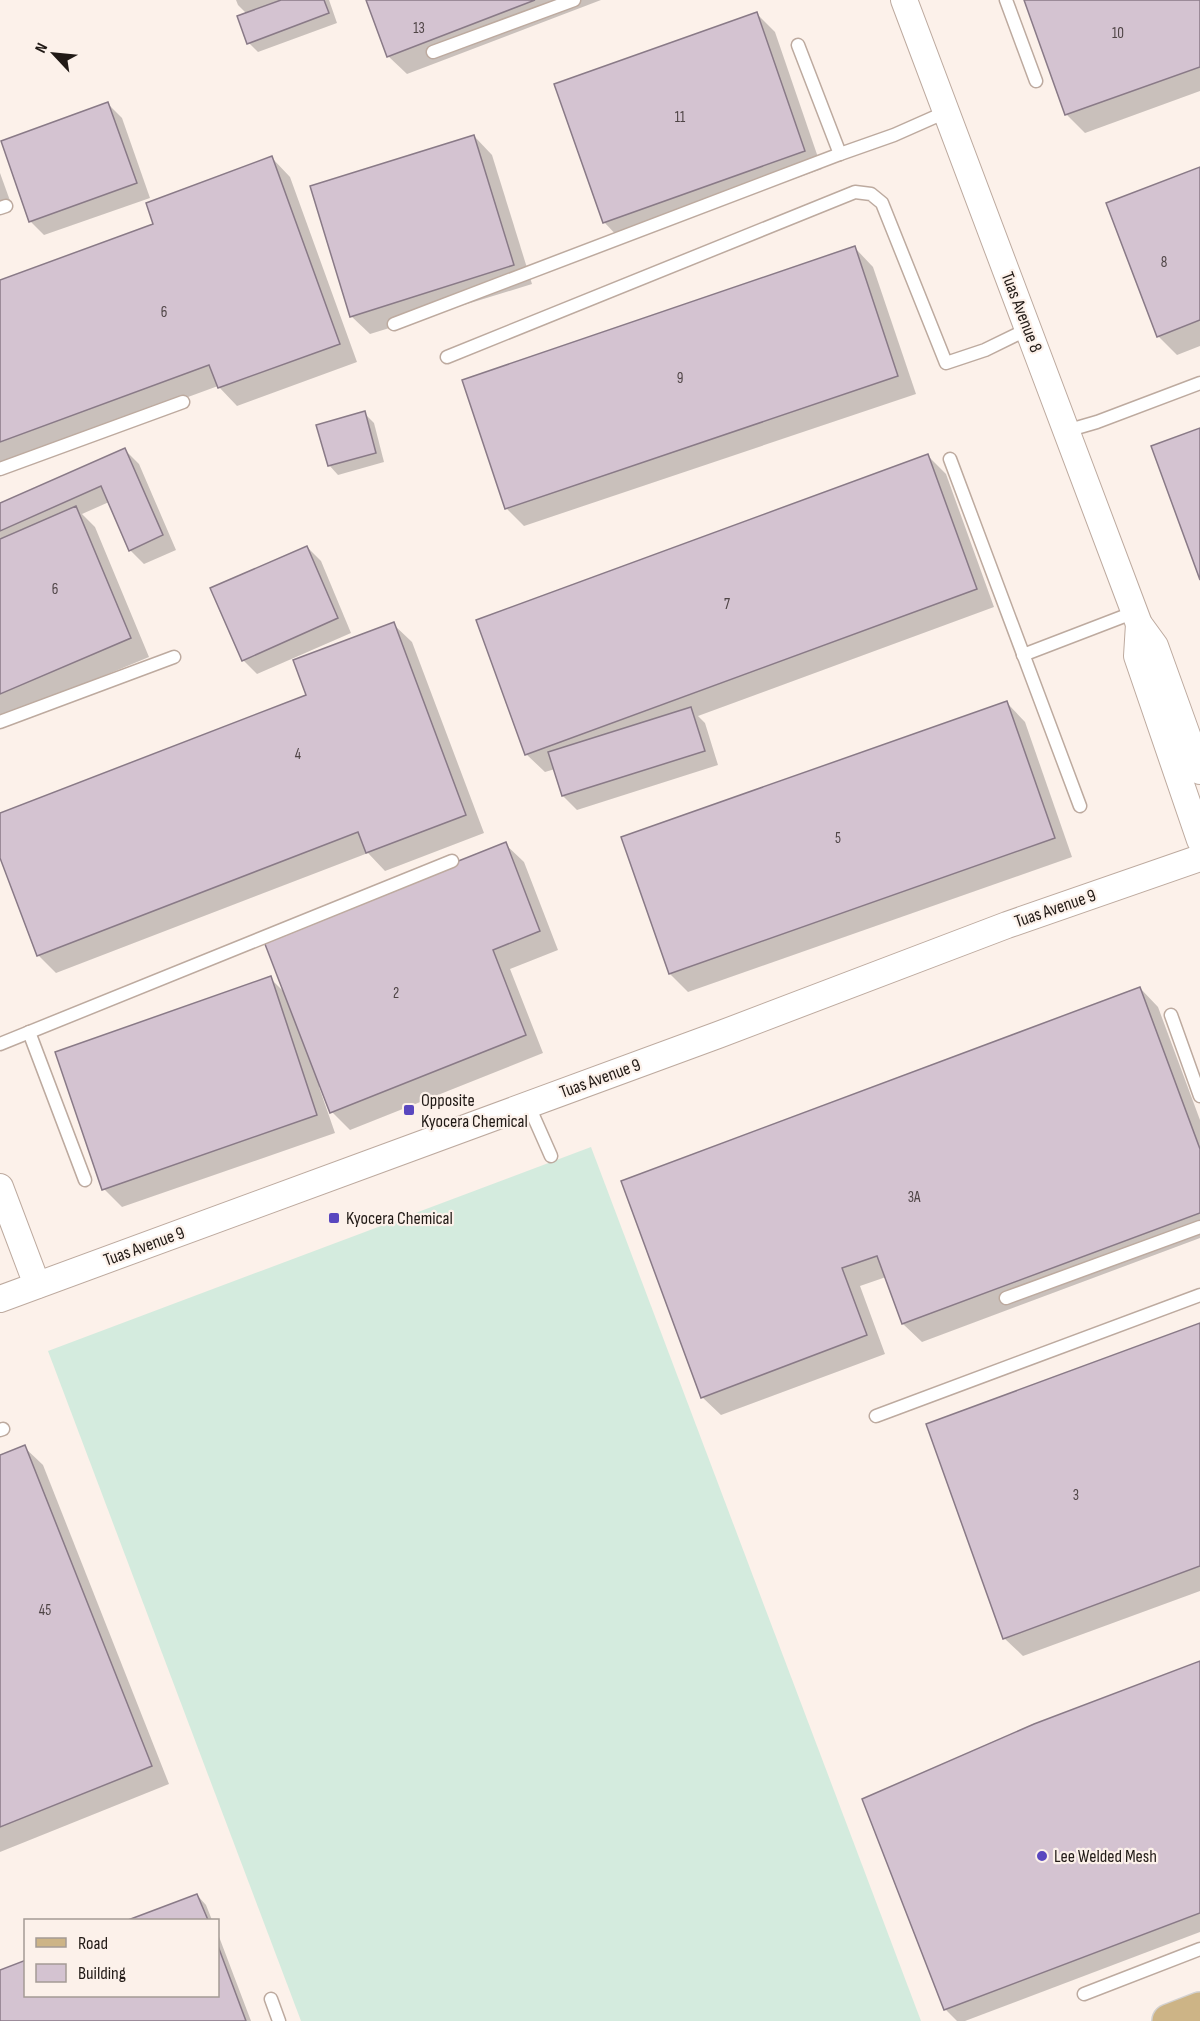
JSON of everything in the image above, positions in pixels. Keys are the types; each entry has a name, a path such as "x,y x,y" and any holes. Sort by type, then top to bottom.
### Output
{"main road":[{"path":"1169,2021 1200,2009"}],"street":[{"name":"Tuas Avenue 8","path":"906,1 1137,618 1155,646 1200,771"},
{"name":"Tuas Avenue 8","path":"1137,618 1137,656 1200,840"},
{"name":"Tuas Avenue 9","path":"0,1299 718,1035 1007,925 1200,858"},
{"path":"0,1187 37,1285"}],"lane":[{"path":"433,52 574,0"},
{"path":"1006,0 1036,81"},
{"path":"798,45 840,154"},
{"path":"394,324 894,135 946,112"},
{"path":"447,357 855,192 871,194 882,203 946,363 985,350 1028,329"},
{"path":"1066,431 1097,422 1200,383"},
{"path":"0,469 183,402"},
{"path":"950,459 1080,806"},
{"path":"1023,655 1137,618"},
{"path":"0,722 174,657"},
{"path":"0,1044 452,861"},
{"path":"1172,1015 1200,1096"},
{"path":"29,1032 86,1180"},
{"path":"528,1104 551,1156"},
{"path":"1006,1298 1200,1227"},
{"path":"876,1416 1200,1295"},
{"path":"1084,1994 1200,1949"},
{"path":"271,1999 279,2021"}],"green space":[{"path":"591,1147 921,2021 301,2021 48,1351"}],"building":[{"path":"281,0 324,0 329,13 247,44 237,16"},
{"path":"366,0 535,0 387,57"},
{"path":"1024,0 1200,0 1200,67 1065,115"},
{"path":"757,12 805,151 603,223 554,84"},
{"path":"108,102 137,183 29,222 1,141"},
{"path":"474,135 514,265 350,317 310,186"},
{"path":"272,156 340,344 218,388 209,365 0,442 0,280 153,224 146,203"},
{"path":"1200,167 1200,320 1157,337 1106,203"},
{"path":"855,246 898,376 505,509 462,380"},
{"path":"365,411 376,453 328,466 316,425"},
{"path":"1200,428 1200,580 1151,446"},
{"path":"125,448 163,535 129,551 101,486 0,531 0,503"},
{"path":"928,454 977,589 525,755 476,620"},
{"path":"76,506 131,638 0,694 0,539"},
{"path":"307,546 338,618 242,661 210,588"},
{"path":"394,622 466,815 366,853 358,832 37,956 0,858 0,813 306,695 293,660"},
{"path":"1007,701 1055,838 669,974 621,837"},
{"path":"691,707 705,751 562,796 548,752"},
{"path":"506,842 540,931 493,950 526,1035 330,1113 263,939"},
{"path":"271,976 317,1115 102,1190 55,1052"},
{"path":"1140,987 1200,1149 1200,1213 902,1324 877,1256 842,1268 867,1335 701,1398 621,1181"},
{"path":"1200,1323 1200,1566 1003,1639 926,1424"},
{"path":"25,1445 152,1766 0,1827 0,1455"},
{"name":"Lee Welded Mesh","path":"1200,1661 1200,1913 944,2010 862,1799 1034,1724"},
{"path":"197,1894 208,1919 131,1919"},
{"path":"219,1949 246,2021 0,2021 0,1970 24,1961 24,1997 219,1997"}],"place":[{"name":"Opposite Kyocera Chemical","path":"409,1110"},
{"name":"Kyocera Chemical","path":"334,1218"},
{"name":"Lee Welded Mesh","path":"1042,1856"}]}
